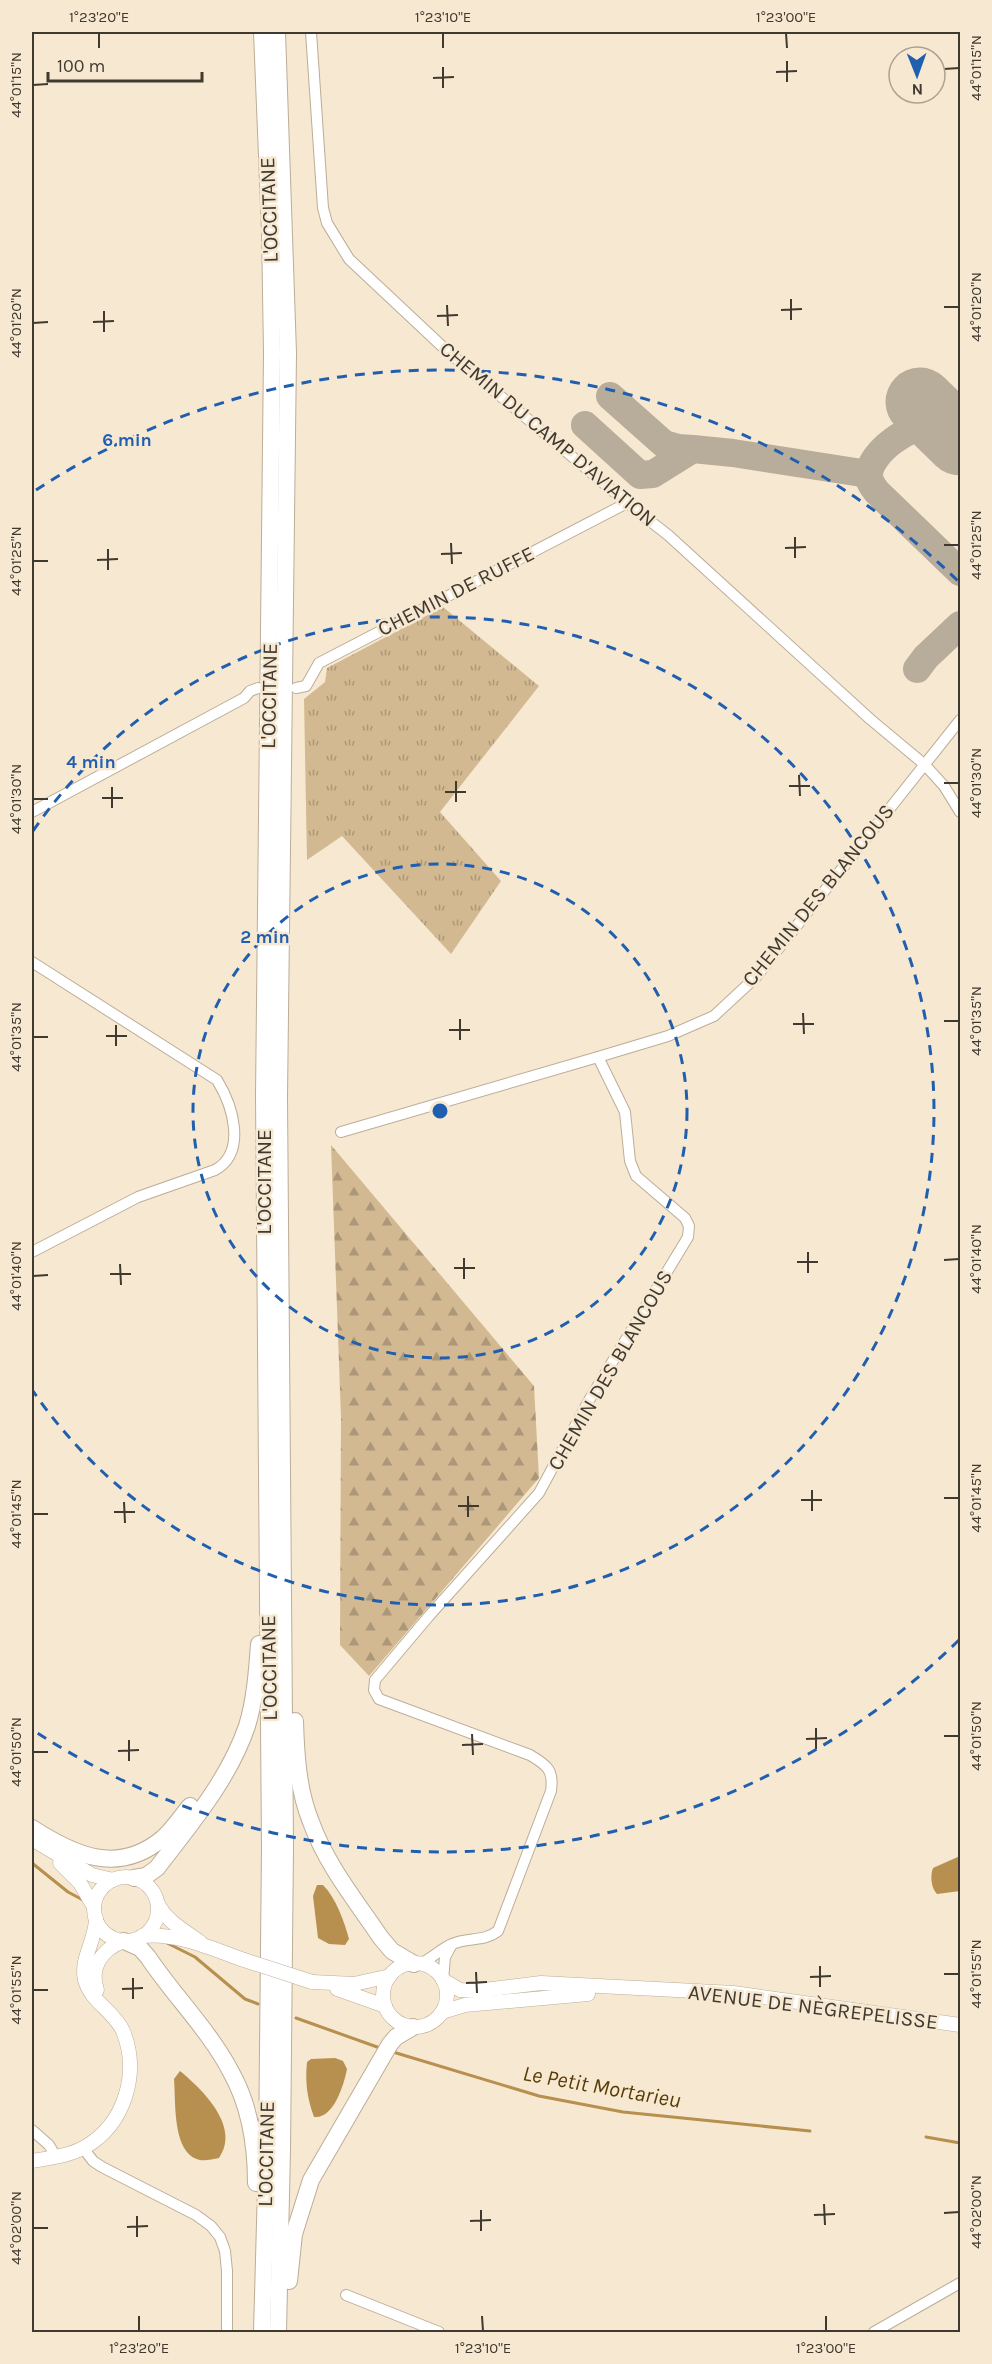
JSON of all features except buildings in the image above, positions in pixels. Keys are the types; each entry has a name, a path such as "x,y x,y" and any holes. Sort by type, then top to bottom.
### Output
{"highway":[{"name":"L'OCCITANE","path":"262,32 272,353 264,1096 270,1847 267,2150 262,2332"},
{"name":"L'OCCITANE","path":"278,32 288,352 279,1096 285,1858 278,2332"},
{"path":"134,1878 146,1876 157,1868 212,1795 246,1727 253,1700 258,1647 266,1478"},
{"path":"283,1514 293,1652 297,1758 305,1805 311,1824 328,1856 381,1938 392,1952 416,1964"},
{"path":"32,1828 76,1854 90,1858 121,1857 144,1850 163,1838 215,1773 230,1750 253,1700"},
{"path":"123,1941 140,1948 148,1957 231,2071 246,2107 255,2153 262,2332"},
{"path":"286,2332 294,2234 311,2180 390,2044 396,2037 413,2027"}],"main road":[{"path":"35,1842 92,1875 112,1880 134,1878 150,1887 161,1911 206,1946"},
{"path":"35,1842 80,1883 106,1934 123,1941"},
{"path":"32,2161 56,2157 83,2148 98,2138 121,2107 128,2092 131,2071 129,2051 122,2029 104,2006 92,1997 83,1969 94,1934 97,1896 112,1880"},
{"path":"142,1936 155,1922 158,1904"},
{"path":"104,2006 94,1982 94,1968 106,1950 123,1941 142,1936 159,1935 206,1946 385,2006"},
{"path":"416,1964 437,1972 443,1980 447,1996 442,2012 429,2024 413,2027 396,2021 385,2006 383,1996 385,1985 396,1969 416,1964"},
{"path":"312,1982 354,1984 390,1976"},
{"name":"AVENUE DE NÈGREPELISSE","path":"443,1980 454,1988 476,1991 541,1983 734,1993 960,2025"},
{"name":"AVENUE DE NÈGREPELISSE","path":"442,2012 465,2005 628,1989"}],"street":[{"name":"CHEMIN DU CAMP D'AVIATION","path":"311,32 323,208 327,223 349,259 446,350 668,535 870,719 924,764 944,786 960,812"},
{"name":"CHEMIN DE RUFFE","path":"296,688 306,686 319,663 627,503"},
{"path":"32,812 244,698 258,688"},
{"name":"CHEMIN DES BLANCOUS","path":"416,1964 431,1959 453,1944 489,1938 498,1931 551,1791 552,1774 547,1765 530,1755 379,1699 374,1686 375,1680 539,1493 588,1402 688,1237 689,1226 685,1218 636,1176 630,1161 625,1112 598,1057 668,1036 714,1016 756,977 960,720"},
{"path":"32,962 217,1080 228,1097 232,1112 234,1144 223,1166 138,1197 32,1252"},
{"path":"341,1132 598,1057"},
{"path":"443,1980 445,1957 453,1944"},
{"path":"32,2130 49,2145 56,2157"},
{"path":"83,2148 93,2161 102,2167 196,2215 211,2226 220,2237 225,2251 227,2271 227,2332"},
{"path":"874,2332 960,2283"},
{"path":"346,2295 439,2332"}],"green space":[{"path":"443,607 539,686 440,812 501,881 451,954 342,836 307,860 304,699 325,682 327,668"},
{"path":"331,1145 534,1386 539,1478 369,1676 340,1645 341,1417"}],"shaded area":[{"path":"960,1856 960,1891 937,1894 933,1889 933,1868"},
{"path":"317,1885 323,1885 339,1910 349,1939 345,1945 329,1944 318,1938 313,1896"},
{"path":"335,2058 343,2061 347,2069 341,2091 327,2112 314,2117 307,2090 307,2062 311,2059"},
{"path":"180,2071 199,2088 222,2122 225,2146 219,2158 200,2160 191,2156 184,2148 177,2126 175,2101 174,2079"}],"waterway":[{"name":"Le Petit Mortarieu","path":"32,1863 68,1892 83,1900"},
{"name":"Le Petit Mortarieu","path":"165,1942 195,1957 245,1999 258,2004"},
{"name":"Le Petit Mortarieu","path":"296,2018 380,2048"},
{"name":"Le Petit Mortarieu","path":"393,2052 539,2096 623,2112 810,2131"},
{"name":"Le Petit Mortarieu","path":"926,2137 960,2143"}],"taxiway":[{"path":"610,396 664,444 693,449"},
{"path":"585,425 640,475 653,474 693,449 862,473 869,478"},
{"path":"960,443 936,427 923,426 913,429 883,449 871,466 869,475 870,482 877,492 960,572"},
{"path":"917,669 926,657 960,625"}],"runway":[{"path":"920,402 960,441"}]}
